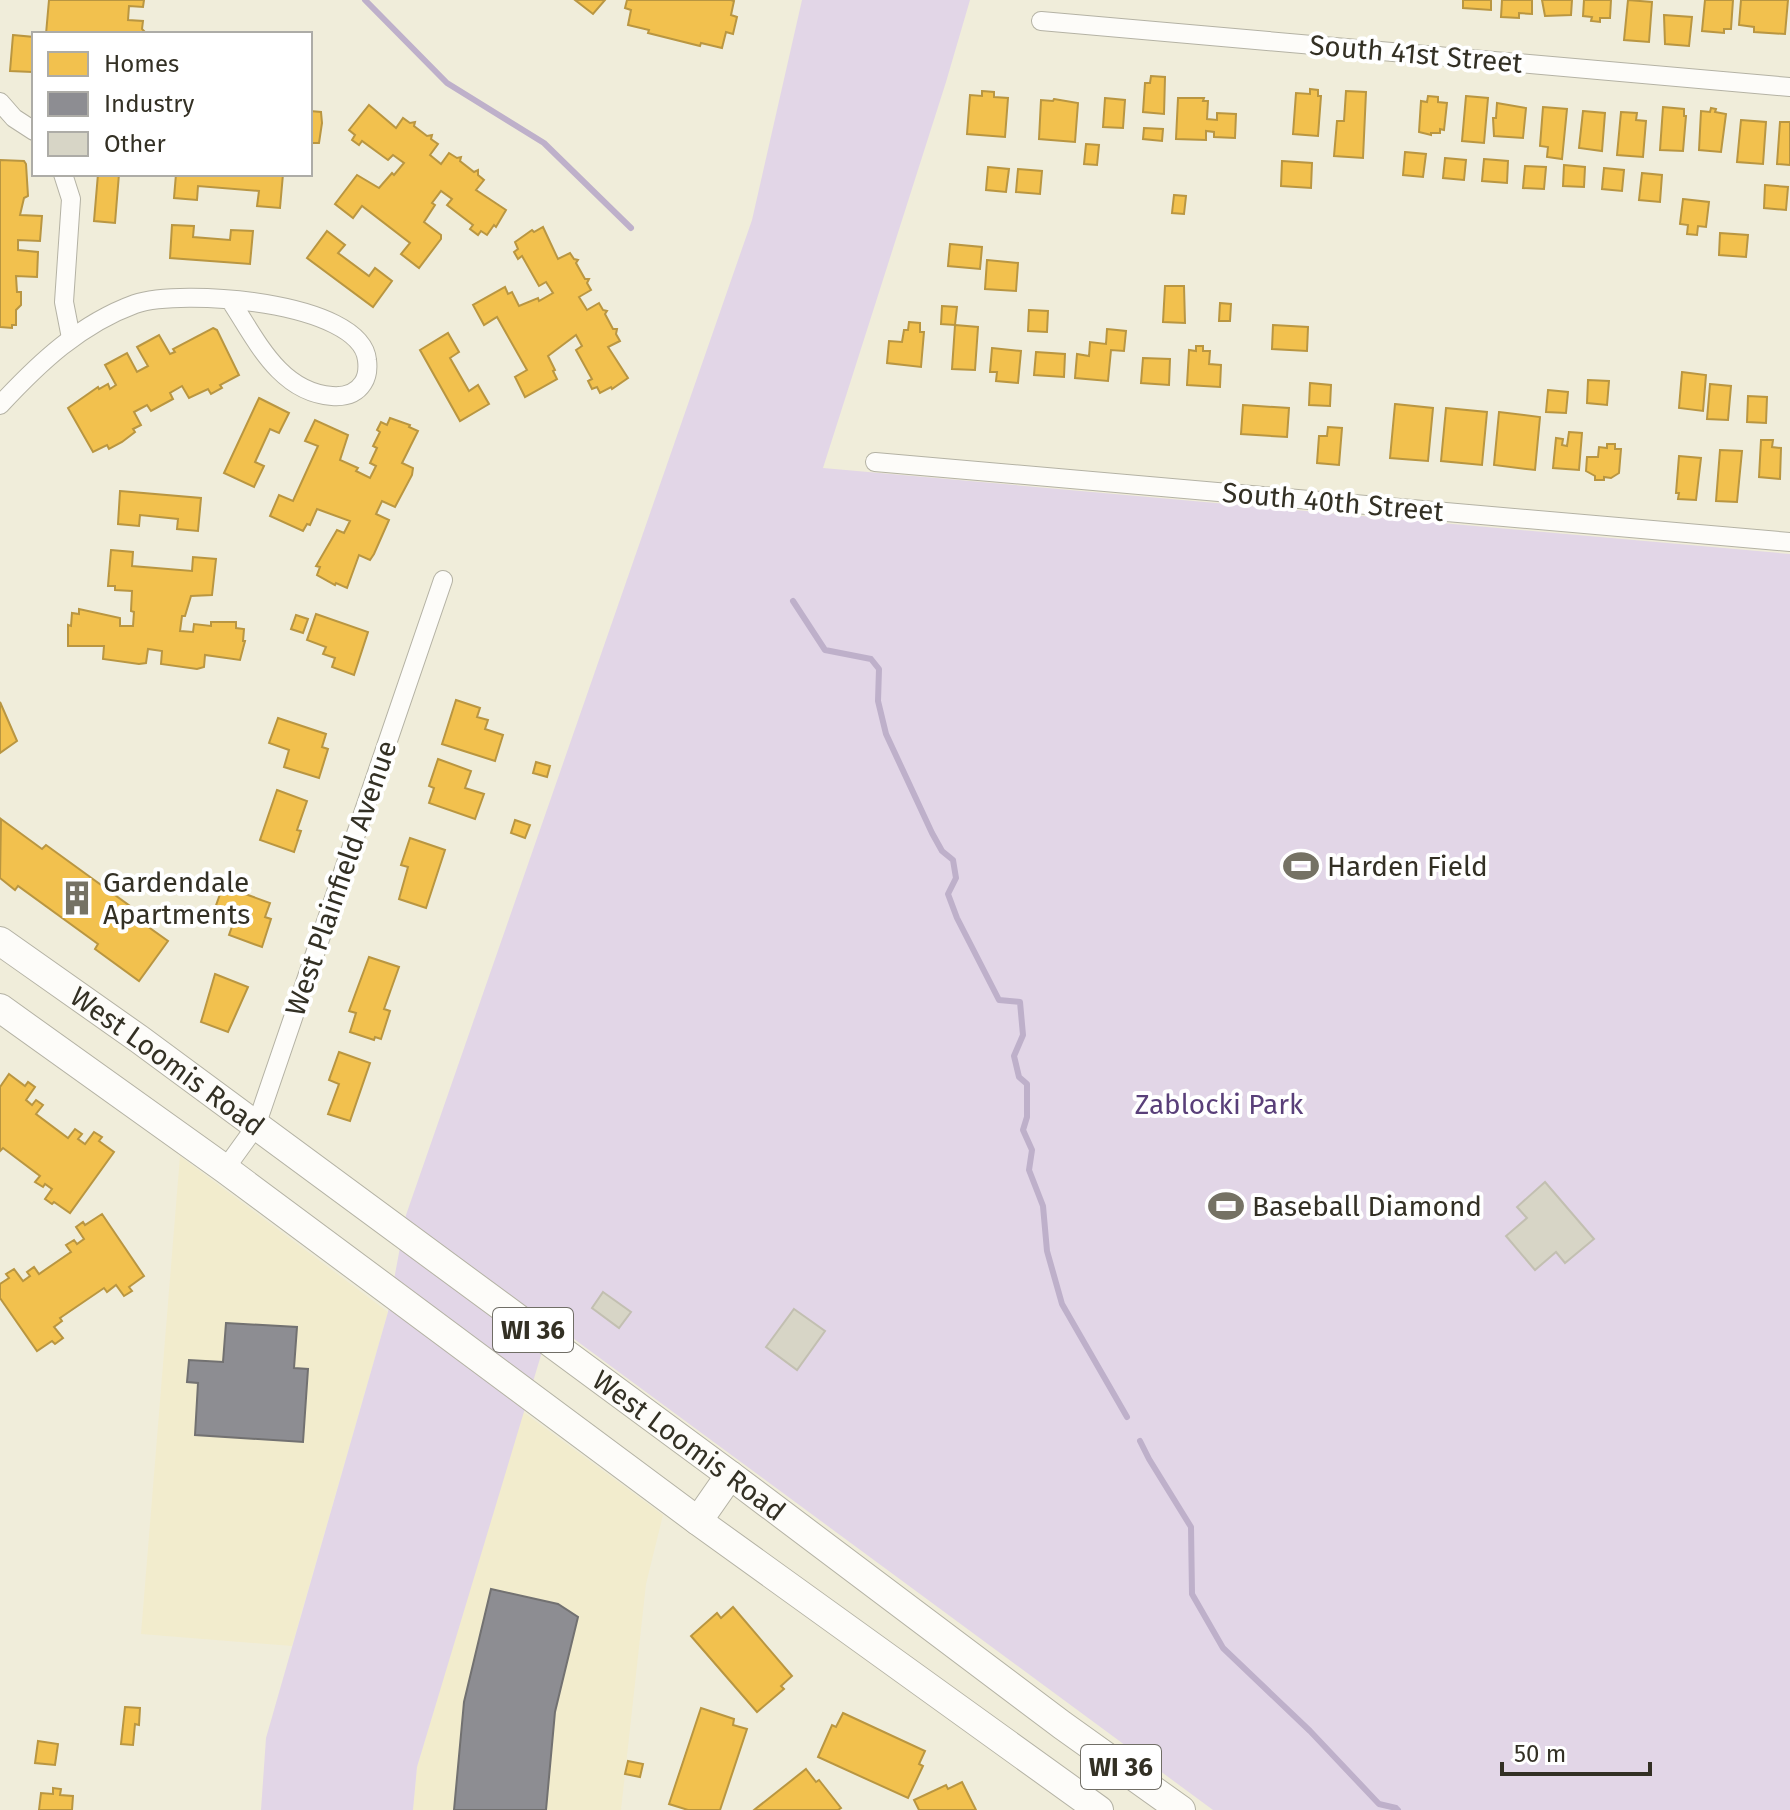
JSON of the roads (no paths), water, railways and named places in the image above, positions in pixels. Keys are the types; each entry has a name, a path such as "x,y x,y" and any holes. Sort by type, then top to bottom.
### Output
{"main road":[{"name":"West Loomis Road","path":"0,941 256,1126 730,1475 1062,1725 1181,1810"},
{"name":"West Loomis Road","path":"0,1008 225,1169 698,1521 1099,1810"},
{"path":"698,1521 730,1475"}],"street":[{"name":"South 41st Street","path":"1041,21 1790,87"},
{"path":"0,102 14,118 32,130"},
{"path":"64,176 71,199 64,302 71,338"},
{"path":"0,405 45,359 71,338 98,321 138,303 169,298 230,300 267,303 295,309 352,332 365,346 368,363 366,379 357,392 342,397 311,392 287,380 269,359 230,300"},
{"name":"South 40th Street","path":"875,462 1790,542"},
{"name":"West Plainfield Avenue","path":"225,1169 256,1126 443,580"}],"waterway":[{"path":"365,0 447,83 544,143 631,228"},
{"path":"793,601 825,650 871,659 879,669 878,701 886,734 932,833 942,851 953,860 956,878 948,894 957,918 999,1000 1020,1002 1023,1035 1014,1056 1019,1077 1027,1084 1027,1117 1023,1130 1032,1150 1029,1170 1043,1206 1047,1251 1062,1304 1127,1417"},
{"path":"1140,1441 1191,1527 1192,1594 1223,1648 1310,1731 1379,1804 1398,1810"}],"place":[{"name":"Harden Field","path":"1301,866"},
{"name":"Gardendale Apartments","path":"77,898"},
{"name":"Baseball Diamond","path":"1226,1206"}],"park label":[{"name":"Zablocki Park","path":"1219,1104"}]}
